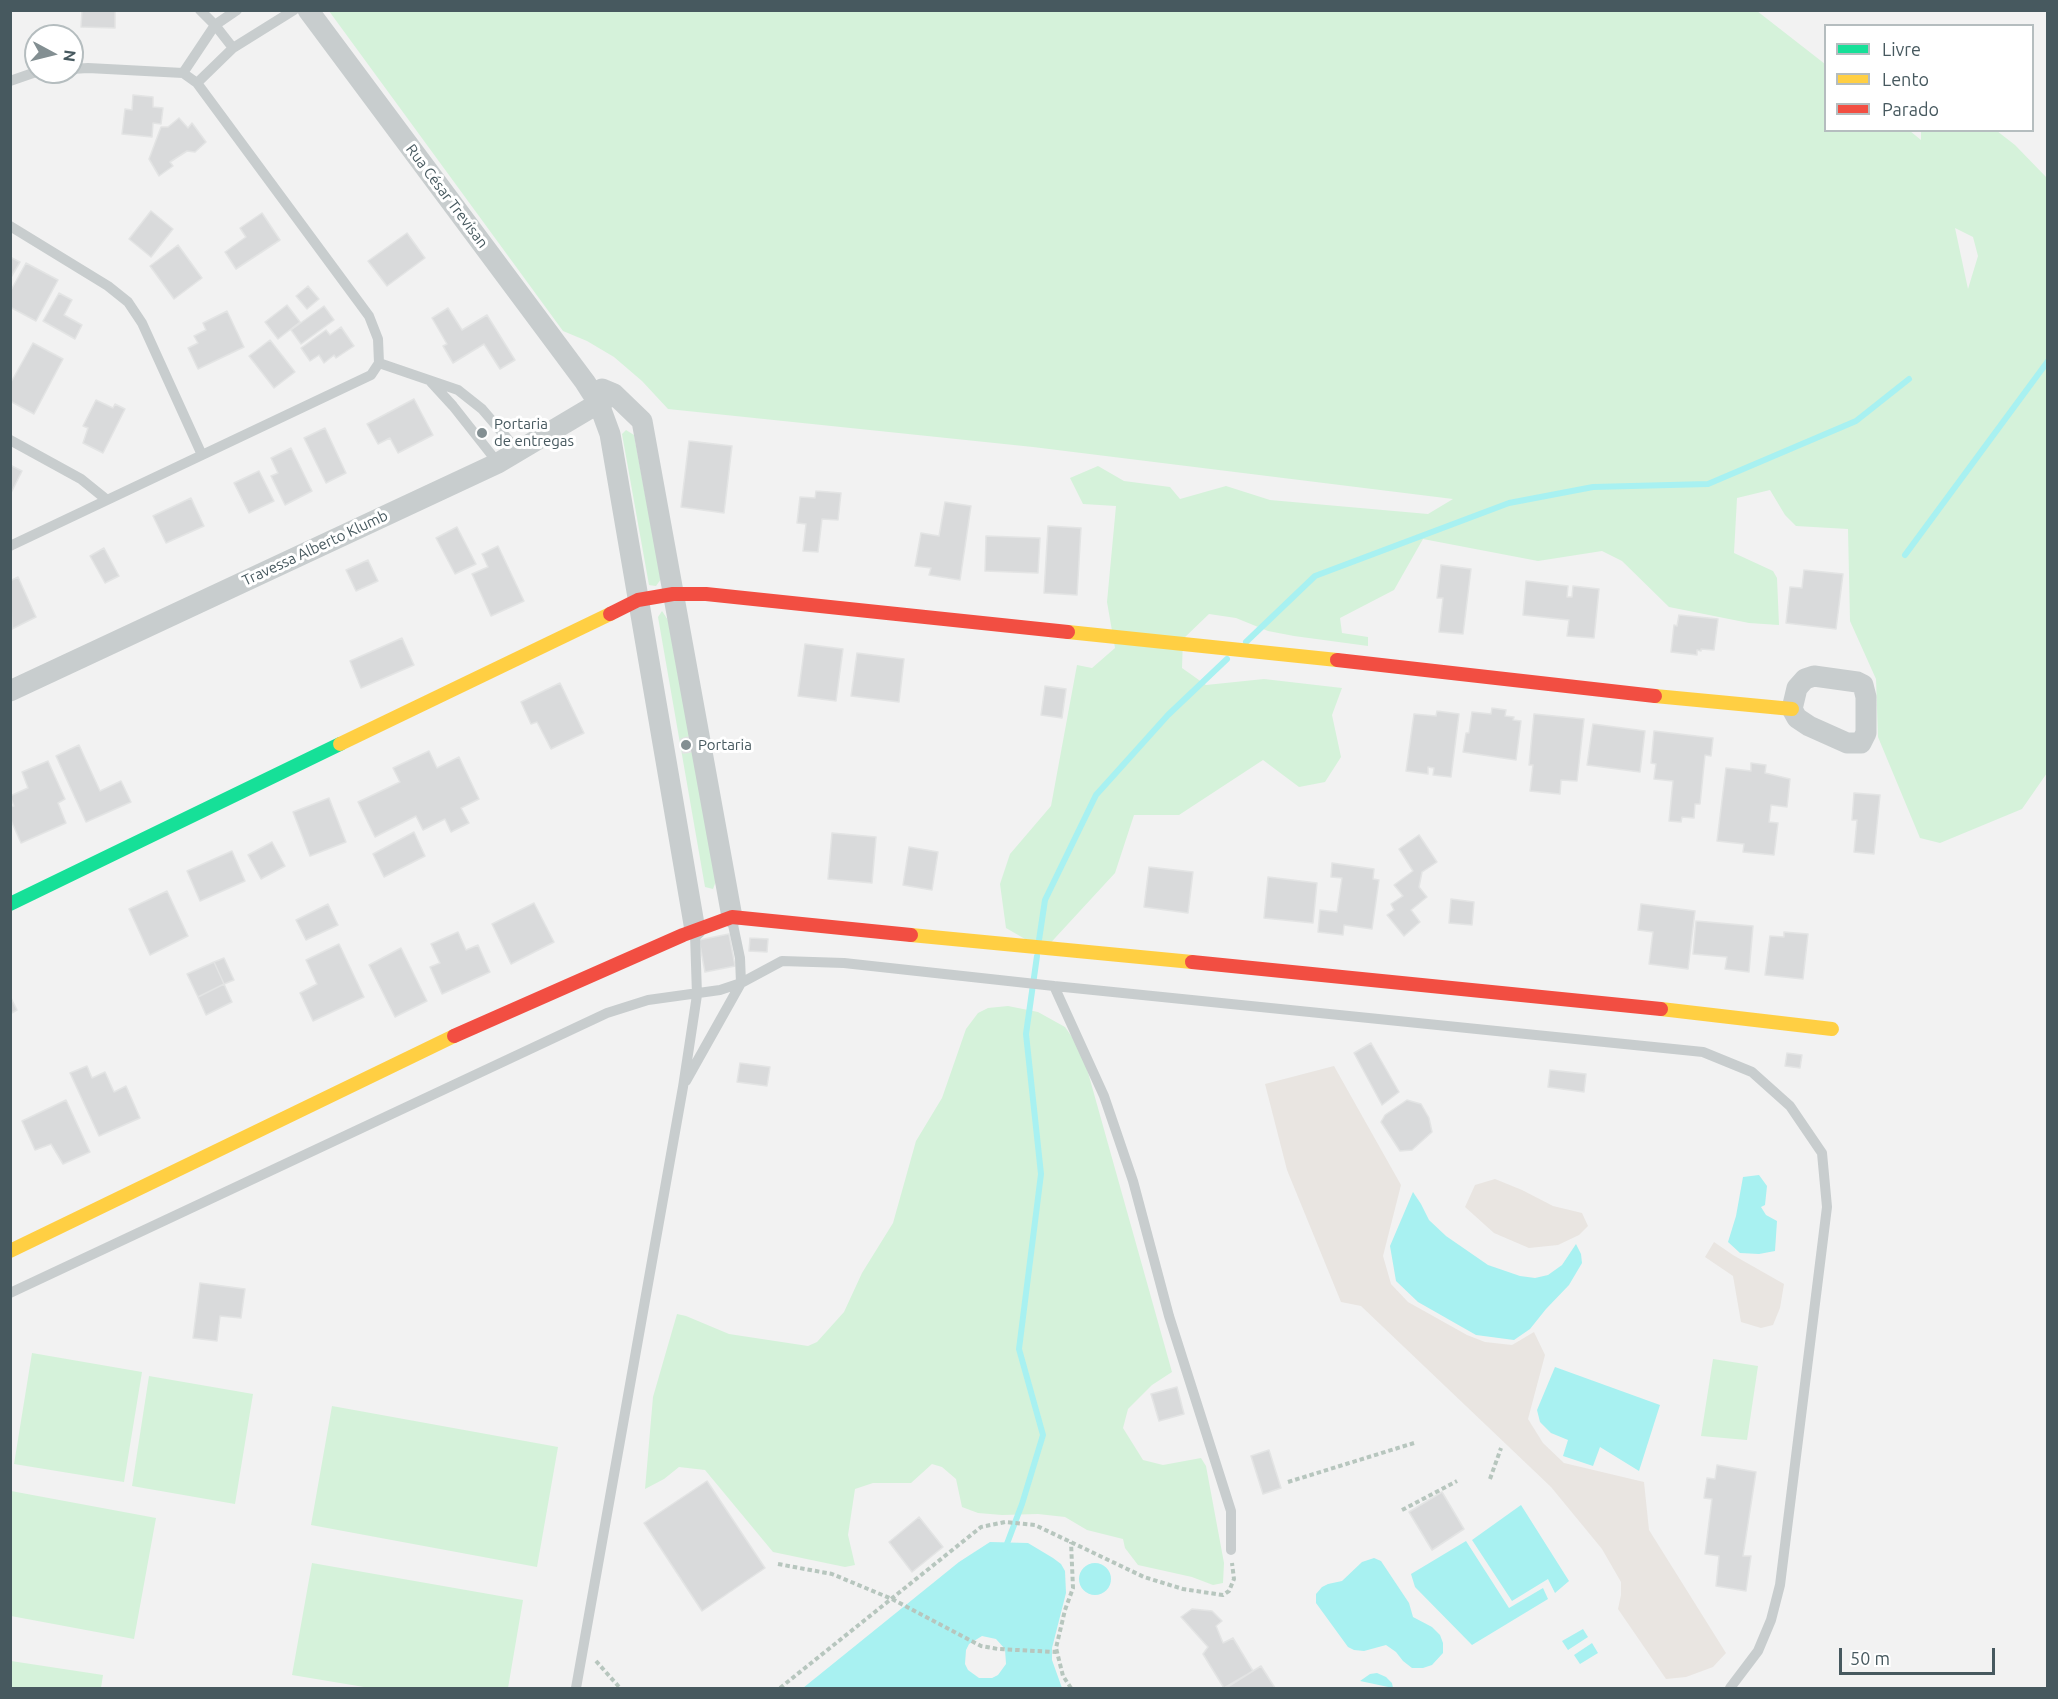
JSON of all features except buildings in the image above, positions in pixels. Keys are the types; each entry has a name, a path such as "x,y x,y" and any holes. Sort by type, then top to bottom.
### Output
{"street":[{"name":"Rua César Trevisan","path":"308,10 585,382 607,399"},
{"name":"Travessa Alberto Klumb","path":"10,691 498,463 607,399"},
{"path":"607,399 642,421 732,917"},
{"path":"607,399 610,434 695,930"},
{"path":"10,904 638,600 674,594 706,594 1792,709"},
{"path":"10,1251 447,1039 695,930 732,917 1631,1006 1833,1029"}],"lane":[{"path":"200,10 215,25 232,48"},
{"path":"183,73 215,25 237,10"},
{"path":"197,83 232,48 294,10"},
{"path":"10,546 371,375 378,363 378,339 369,315 197,83 183,73 84,69"},
{"path":"10,226 108,286 128,302 142,323 202,455"},
{"path":"378,363 458,390 482,409 518,451"},
{"path":"429,380 453,406 498,463"},
{"path":"10,440 81,480 107,500"},
{"path":"683,1087 741,983 740,958 732,917"},
{"path":"576,1689 683,1087 697,995 695,930"},
{"path":"10,1293 607,1013 648,1000 720,990 741,983 782,961 844,963 1703,1052 1752,1072 1790,1106 1822,1153 1827,1207 1780,1585 1772,1620 1758,1651 1730,1689"},
{"path":"1054,986 1104,1096 1133,1181 1169,1316 1231,1511 1231,1550"}],"path":[{"path":"1288,1482 1414,1443"},
{"path":"1490,1479 1501,1448"},
{"path":"1402,1510 1456,1481"},
{"path":"780,1689 981,1527 1005,1522 1035,1526 1144,1576 1183,1589 1223,1595 1229,1592 1234,1579 1231,1550"},
{"path":"1071,1542 1073,1588 1058,1637 1056,1652 1063,1676 1071,1689"},
{"path":"777,1564 832,1574 892,1599 981,1646 1056,1652"},
{"path":"584,1647 620,1689"}],"green space":[{"path":"329,11 1757,11 1824,63 1824,132 1911,132 1921,140 1921,132 1998,132 2015,145 2047,178 2047,773 2022,809 1940,843 1920,838 1878,737 1876,679 1850,621 1848,529 1796,526 1785,515 1770,490 1737,498 1734,553 1773,571 1777,578 1779,625 1749,623 1669,607 1622,561 1602,551 1538,561 1423,539 1394,590 1340,618 1342,633 1368,637 1368,646 1268,631 1236,618 1209,614 1183,639 1182,668 1206,685 1264,679 1342,688 1332,715 1341,757 1325,782 1299,787 1263,760 1179,815 1134,815 1115,873 1044,950 1006,928 1000,884 1010,854 1051,806 1077,665 1092,668 1115,648 1107,602 1116,506 1083,504 1070,478 1098,466 1124,481 1170,487 1180,499 1226,486 1270,500 1428,514 1453,499 1033,447 668,409 642,381 614,357 587,341 563,331","holes":["1955,228 1973,237 1978,256 1968,289"]},
{"path":"626,430 634,435 661,579 656,586 649,585 622,434"},
{"path":"662,611 668,620 716,881 713,889 705,887 658,617"},
{"path":"1008,1006 1038,1012 1065,1027 1082,1051 1172,1372 1152,1385 1128,1409 1123,1428 1143,1460 1163,1465 1201,1458 1206,1466 1224,1563 1223,1583 1213,1585 1192,1577 1138,1565 1125,1548 1123,1539 1087,1530 1065,1517 978,1513 962,1507 956,1479 942,1467 932,1464 911,1483 873,1483 855,1489 848,1535 855,1565 845,1567 773,1552 705,1470 679,1467 664,1479 645,1489 653,1397 677,1314 729,1334 808,1346 817,1342 844,1312 862,1273 893,1223 916,1141 942,1098 966,1029 978,1013 988,1008"},
{"path":"32,1353 142,1372 124,1482 14,1464"},
{"path":"1713,1359 1758,1366 1747,1440 1701,1436"},
{"path":"149,1376 253,1394 235,1504 132,1486"},
{"path":"332,1406 558,1447 537,1567 311,1525"},
{"path":"11,1491 156,1518 134,1639 11,1616"},
{"path":"312,1563 523,1600 508,1688 370,1688 292,1675"},
{"path":"11,1661 103,1675 101,1688 11,1688"}],"sand":[{"path":"1334,1066 1401,1185 1383,1256 1391,1284 1408,1302 1467,1335 1485,1342 1512,1345 1534,1332 1545,1355 1528,1419 1543,1443 1564,1463 1644,1482 1649,1530 1726,1653 1713,1667 1686,1677 1666,1679 1618,1609 1621,1582 1602,1549 1551,1487 1361,1306 1341,1302 1287,1170 1265,1084"},
{"path":"1495,1179 1553,1206 1582,1213 1588,1226 1579,1235 1558,1245 1529,1248 1494,1233 1465,1207 1475,1185"},
{"path":"1714,1242 1784,1284 1780,1308 1773,1325 1761,1328 1741,1322 1733,1276 1705,1257"}],"water":[{"path":"1759,1175 1767,1186 1765,1205 1761,1207 1766,1215 1777,1221 1775,1251 1759,1254 1740,1253 1728,1242 1736,1216 1743,1177"},
{"path":"1413,1192 1429,1220 1446,1236 1488,1265 1520,1276 1535,1278 1548,1275 1562,1265 1576,1244 1582,1263 1569,1285 1530,1329 1514,1340 1476,1335 1418,1302 1396,1281 1390,1246"},
{"path":"1555,1367 1660,1405 1639,1471 1600,1447 1593,1466 1563,1456 1568,1440 1551,1433 1540,1422 1537,1410"},
{"path":"1521,1505 1569,1581 1555,1593 1548,1579 1512,1601 1472,1540"},
{"path":"1466,1541 1509,1608 1543,1588 1548,1599 1472,1645 1415,1587 1411,1574"},
{"path":"990,1542 1028,1543 1061,1564 1065,1571 1066,1593 1052,1648 1052,1660 1062,1688 803,1688 959,1562","holes":["982,1636 996,1639 1005,1649 1006,1664 998,1675 992,1678 979,1678 968,1670 965,1664 966,1650 969,1644"]},
{"path":"1374,1558 1381,1561 1409,1603 1413,1617 1432,1627 1440,1635 1443,1653 1432,1665 1412,1668 1386,1645 1364,1651 1348,1647 1316,1603 1316,1594 1322,1587 1342,1581 1362,1562"},
{"path":"1095,1563 1106,1568 1111,1579 1106,1590 1095,1595 1084,1590 1079,1579 1084,1568"},
{"path":"1583,1629 1588,1637 1568,1650 1562,1641"},
{"path":"1592,1643 1598,1653 1580,1664 1574,1655"},
{"path":"1377,1673 1386,1677 1392,1683 1393,1688 1360,1681 1370,1674"}],"waterway":[{"path":"1905,555 2048,361"},
{"path":"1246,642 1315,576 1509,503 1593,487 1708,484 1856,421 1909,379"},
{"path":"1039,940 1045,900 1096,795 1168,715 1227,659"},
{"path":"1005,1549 1022,1504 1043,1435 1019,1349 1041,1174 1026,1034 1037,956"}],"traffic: fast":[{"path":"10,904 340,744"}],"traffic: slow":[{"path":"340,744 610,614"},
{"path":"1068,632 1337,660"},
{"path":"1655,696 1792,709"},
{"path":"911,935 1192,962"},
{"path":"1661,1009 1832,1029"},
{"path":"10,1251 454,1036"}],"traffic: jam":[{"path":"610,614 638,600 673,594 706,594 1068,632"},
{"path":"1337,660 1655,696"},
{"path":"454,1036 683,935 732,917 911,935"},
{"path":"1192,962 1661,1009"}],"place":[{"name":"Portaria de entregas","path":"482,433"},
{"name":"Portaria","path":"686,745"}]}
